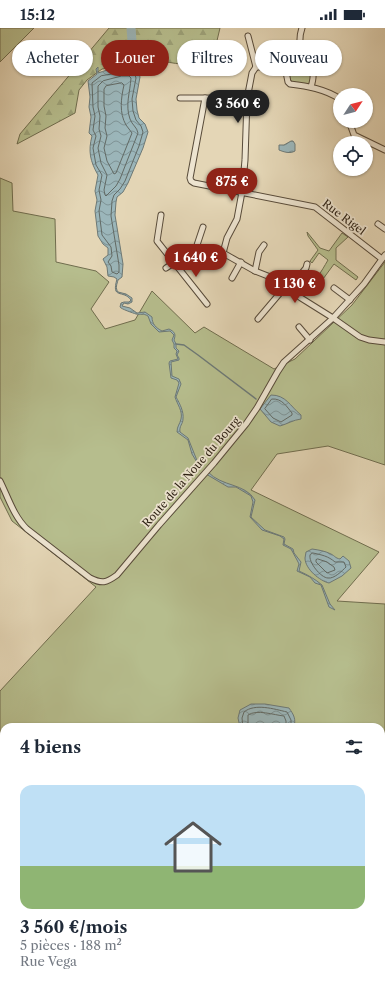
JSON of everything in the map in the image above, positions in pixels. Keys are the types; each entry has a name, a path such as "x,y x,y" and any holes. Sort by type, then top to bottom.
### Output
{"street":[{"path":"300,40 302,28"},
{"path":"248,36 255,63"},
{"path":"223,253 227,238 236,223 242,192 248,99 252,73 255,68"},
{"path":"286,76 290,84 311,87 333,94"},
{"path":"311,87 313,76"},
{"path":"180,98 248,99"},
{"name":"Rue Rigel","path":"205,98 190,180 194,184 315,207 384,257"},
{"path":"352,128 354,135 385,150"},
{"path":"161,215 157,241 207,304"},
{"path":"378,224 384,227"},
{"path":"198,252 197,245 203,228"},
{"path":"255,271 259,252 264,245"},
{"path":"166,268 186,255 210,251 223,253 255,271 268,275 288,287 318,310 333,318 360,337 385,342"},
{"name":"Route de la Noue du Bourg","path":"0,481 21,523 90,578 99,582 106,582 117,575 214,463 252,415 284,362 333,318 350,300 384,257"},
{"path":"232,278 241,262"},
{"path":"258,319 306,268 306,264"},
{"path":"334,288 350,300"},
{"path":"299,327 310,340"}],"green space":[{"path":"0,28 34,28 22,40 12,40 12,50 0,62"},
{"path":"109,28 220,28 217,40 177,40 177,63 169,62 169,40 101,40 101,70 93,76 93,47"},
{"path":"69,76 92,76 79,90 75,113 17,144 20,134"},
{"path":"289,76 312,76 311,81 307,85 293,82 289,79"},
{"path":"0,178 12,183 13,211 55,219 56,262 96,271 109,282 91,309 105,329 135,320 152,291 195,333 204,327 274,369 295,359 352,305 385,262 385,465 328,446 277,454 251,490 379,552 337,601 385,604 385,723 0,723 0,691 96,587 12,521 0,497"},
{"path":"307,232 320,248 329,251 342,233 348,237 336,248 336,260 358,277 356,280 334,264 315,290 309,295 303,291 314,281 328,260 319,253 312,263 310,261 318,250 308,236"}],"water":[{"path":"98,67 98,73 101,72 101,76 140,76 136,99 137,110 139,118 145,124 148,132 128,183 123,192 117,197 115,215 123,264 122,277 118,280 116,286 117,279 108,276 107,267 103,259 108,255 108,248 103,244 98,236 95,211 97,200 95,191 98,175 90,156 92,136 89,133 91,117 88,81 97,74 96,69"},
{"path":"291,141 295,144 295,151 289,153 279,150 279,145 284,145"},
{"path":"116,286 118,292 126,294 132,298 132,302 128,304 124,303 122,306 130,308 137,313 145,312 152,317 155,326 158,329 162,331 169,329 174,333 176,348 179,351 177,355 179,360 171,362 172,376 179,379 181,384 176,397 183,414 180,432 188,438 198,463 202,467 201,469 192,454 188,440 177,432 177,428 181,421 181,410 175,397 179,383 177,380 171,378 169,363 170,361 178,359 176,354 177,351 174,348 172,340 174,335 170,331 159,332 151,324 148,316 136,314 120,307 121,303 129,302 131,300 125,295 117,292 116,290"},
{"path":"271,395 276,395 288,402 301,415 301,419 280,426 271,422 260,409"},
{"path":"208,472 214,477 239,488 251,495 255,500 251,517 265,530 284,537 285,539 284,544 293,549 294,553 301,562 299,571 311,577 322,585 330,604 335,610 329,607 321,585 315,583 310,577 297,571 299,564 291,549 283,545 284,539 280,536 262,530 250,517 253,502 251,496 236,487 228,487 206,474"},
{"path":"312,549 326,552 340,559 343,556 349,561 351,568 342,576 329,583 325,582 317,577 307,566 305,558 306,552"},
{"path":"251,704 265,704 289,708 294,717 295,723 239,723 238,718 240,710"}],"waterway":[{"path":"131,28 132,40"},
{"path":"176,344 184,345 256,399"}]}
